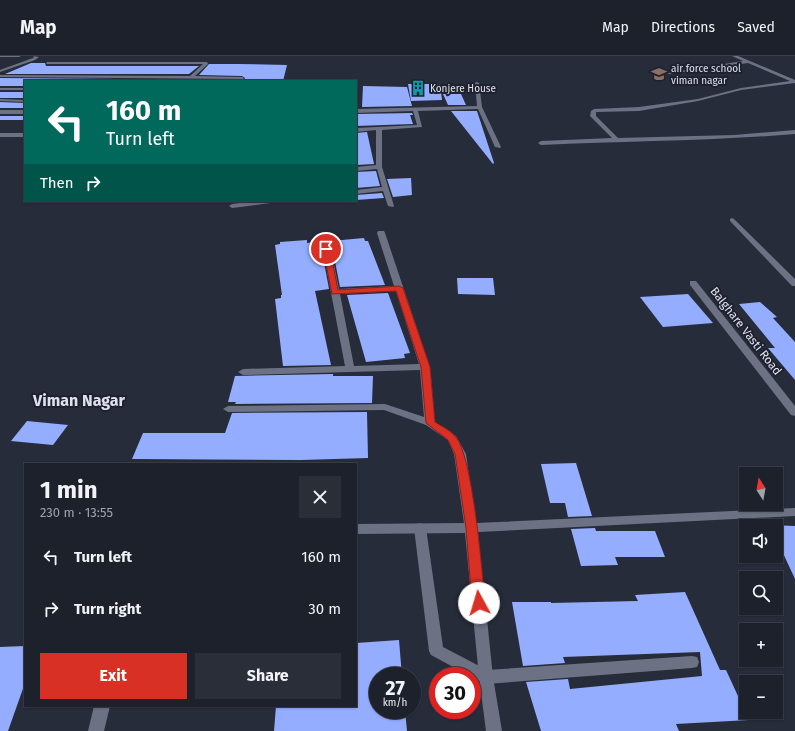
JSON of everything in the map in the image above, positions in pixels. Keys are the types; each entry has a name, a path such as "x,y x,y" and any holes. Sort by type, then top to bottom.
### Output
{"street":[{"path":"0,56 19,56"},
{"path":"0,70 34,59 36,57 35,56"},
{"path":"734,56 795,82"},
{"path":"669,73 748,62"},
{"path":"47,63 207,63 191,78"},
{"path":"0,76 242,78 241,80"},
{"path":"616,139 593,116 594,112 646,108 698,100 741,89 795,82"},
{"path":"477,83 480,107 498,147"},
{"path":"0,89 24,90"},
{"path":"0,100 24,100"},
{"path":"357,111 480,107"},
{"path":"357,130 420,126 415,110"},
{"path":"0,112 24,112"},
{"path":"379,128 379,167 384,189 391,206"},
{"path":"541,143 616,139 734,137 795,132"},
{"path":"0,135 24,135"},
{"path":"357,169 379,167"},
{"path":"357,192 384,189"},
{"path":"232,206 263,202"},
{"path":"732,220 795,284"},
{"path":"381,233 425,367 430,423"},
{"path":"324,235 350,369"},
{"name":"Balghare Vasti Road","path":"693,283 795,414"},
{"path":"335,292 399,288"},
{"path":"243,372 425,367"},
{"path":"228,409 385,408 430,423 452,438 460,454 471,528 486,677 494,731"},
{"path":"357,529 471,528 795,512"},
{"path":"420,528 436,652 486,677 692,662"},
{"path":"96,731 102,707"}],"building":[{"path":"31,63 45,63 46,66 199,66 189,74 5,74"},
{"path":"209,64 287,65 283,80 244,80 245,78 242,76 199,75"},
{"path":"0,78 237,80 24,80 24,86 0,86"},
{"path":"408,84 440,84 442,100 411,101"},
{"path":"363,86 407,87 412,106 362,107"},
{"path":"0,92 24,92 24,98 0,98"},
{"path":"443,94 461,94 466,105 448,105"},
{"path":"0,102 24,103 24,108 0,108"},
{"path":"451,111 477,111 494,163 493,164"},
{"path":"412,113 413,115 410,115 413,124 357,126 357,114"},
{"path":"0,116 24,116 24,120 0,120"},
{"path":"367,132 374,164 357,165 357,133"},
{"path":"376,171 380,186 357,188 357,172"},
{"path":"411,178 412,195 393,197 387,179"},
{"path":"382,193 384,198 357,200 357,195"},
{"path":"364,238 365,241 368,241 385,285 340,287 331,241"},
{"path":"307,240 307,243 320,241 329,289 315,291 331,365 283,366 275,299 281,298 282,295 275,245 280,244 280,242"},
{"path":"457,278 493,278 495,295 458,294"},
{"path":"388,293 410,353 404,354 405,358 366,362 347,295"},
{"path":"688,294 713,323 663,327 640,297"},
{"path":"760,302 777,317 773,318 795,342 795,380 768,348 775,348 739,304"},
{"path":"333,374 333,376 373,376 372,403 235,404 236,402 228,402 235,376"},
{"path":"367,412 368,458 301,460 132,459 143,433 225,433 232,413"},
{"path":"27,421 68,425 53,445 11,441"},
{"path":"576,463 592,516 568,517 565,503 550,503 541,464"},
{"path":"783,526 795,526 795,579 783,553"},
{"path":"595,528 596,531 655,531 665,557 615,557 618,565 581,566 571,529"},
{"path":"685,592 720,670 726,670 739,698 739,719 749,720 676,724 679,731 541,731 526,682 568,679 570,689 702,676 700,652 563,657 565,663 523,666 512,602 551,603 638,601 635,595"},
{"path":"399,640 401,667 369,667 369,719 406,719 407,731 274,731 276,707 357,707 357,643"},
{"path":"24,646 24,686 8,731 0,731 0,647"}],"place":[{"name":"air force school viman nagar","path":"659,74"},
{"name":"Konjere House","path":"418,88"}],"district":[{"name":"Viman Nagar","path":"79,400"}],"route":[{"path":"326,249 335,292 399,288 425,367 430,423 452,438 460,454 471,528 479,603"}]}
